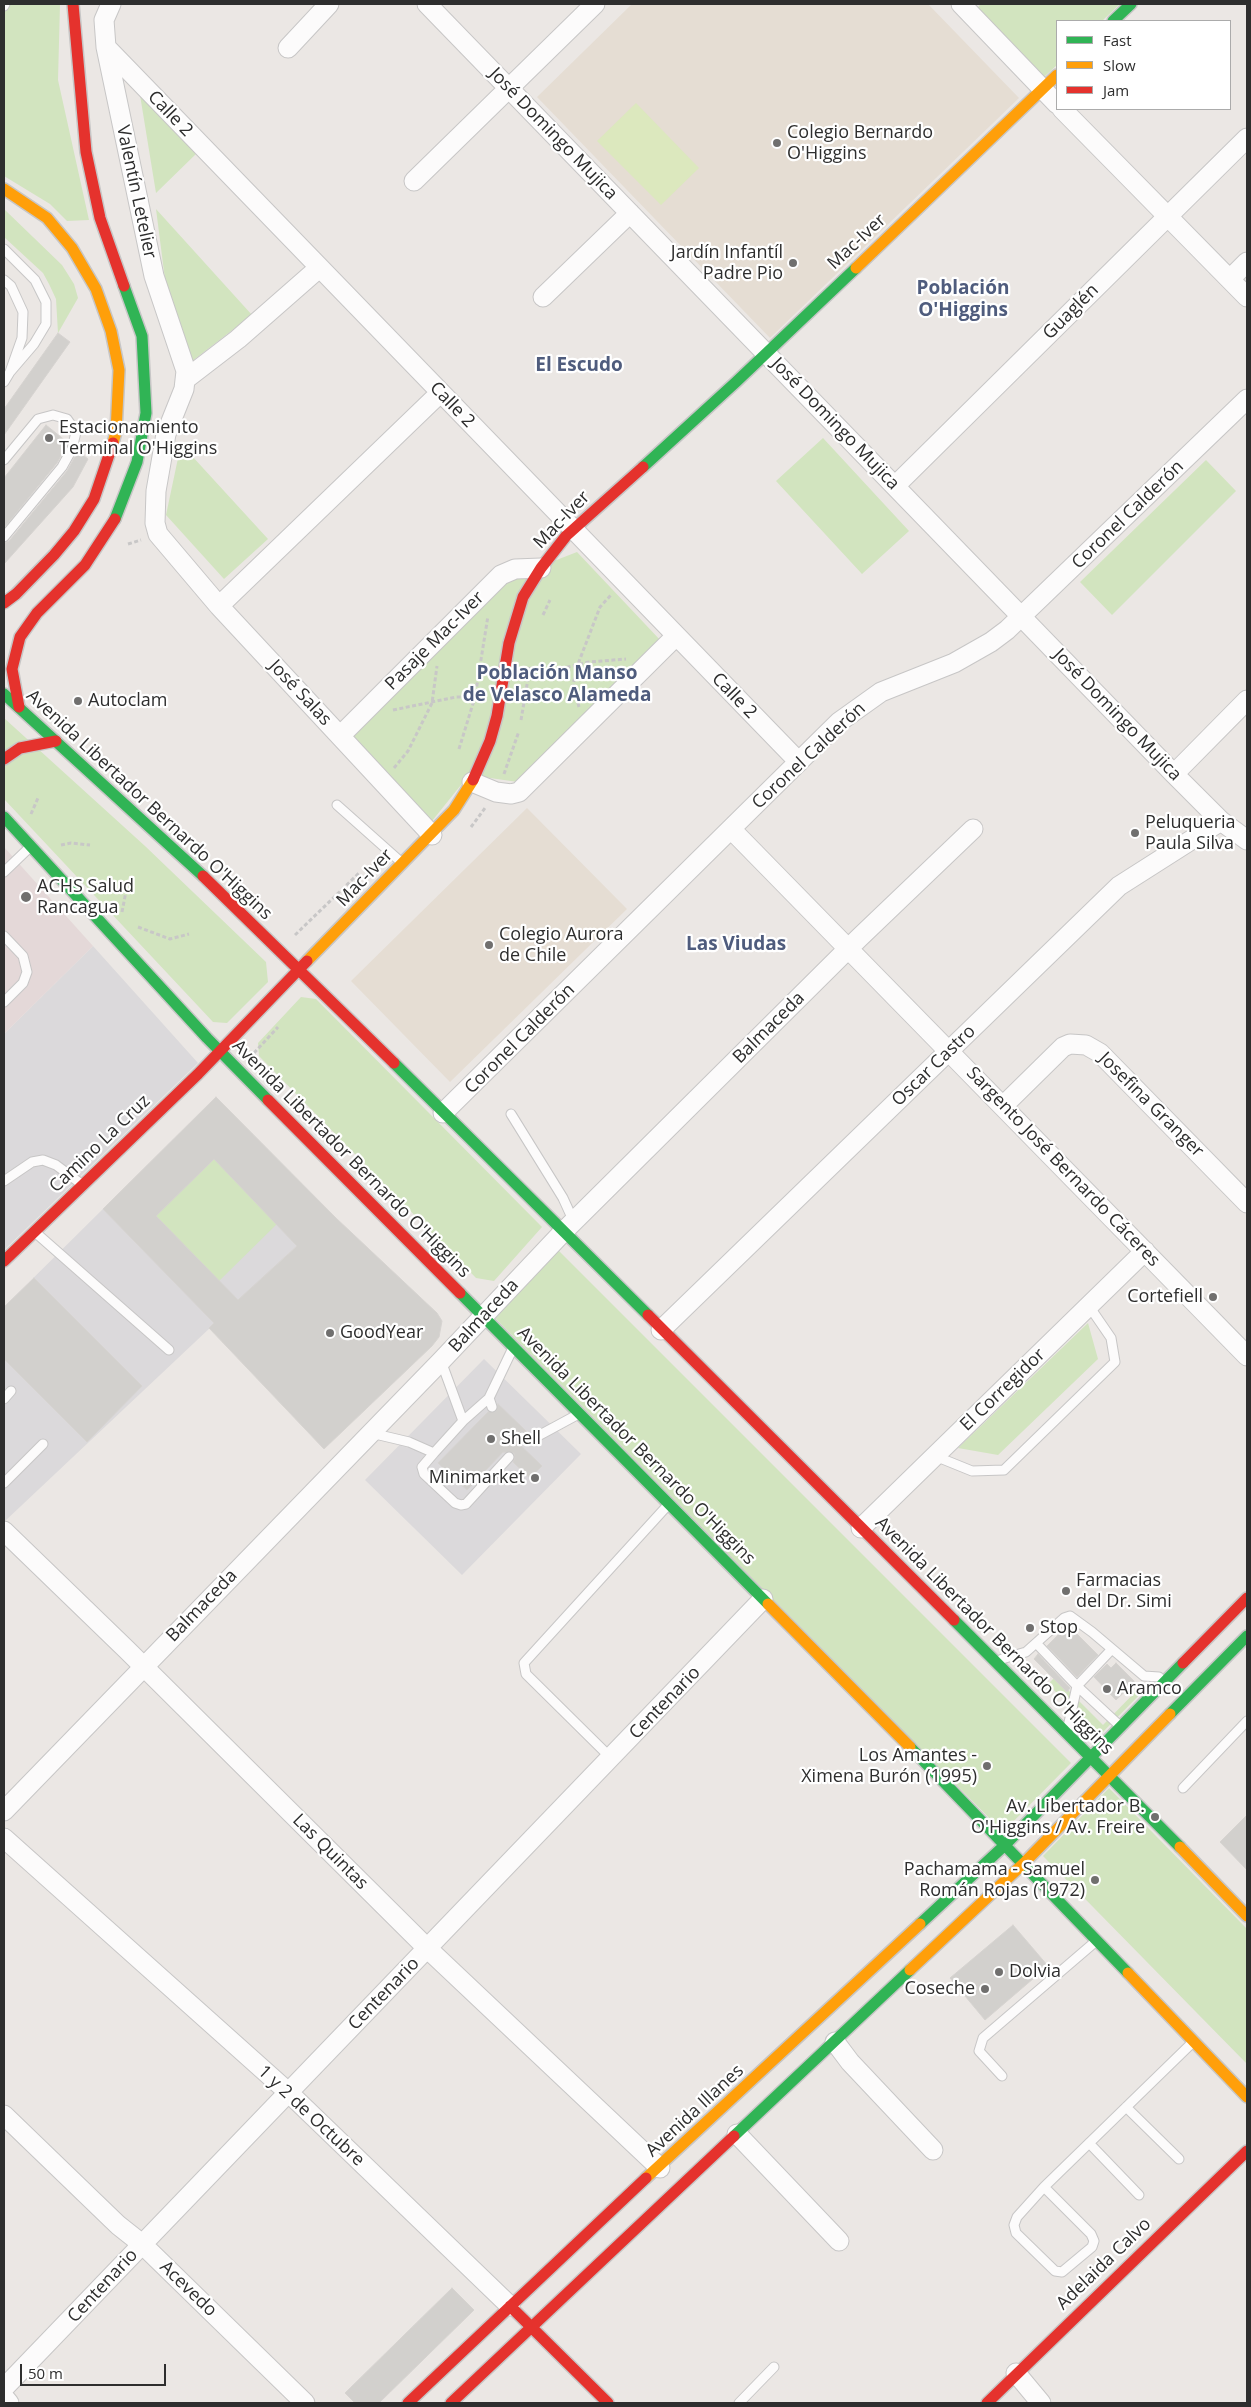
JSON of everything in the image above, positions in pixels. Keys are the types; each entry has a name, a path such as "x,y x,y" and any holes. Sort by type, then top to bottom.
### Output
{"main road":[{"path":"18,707 12,669 20,637 37,613 85,565 111,527 123,503 137,462 146,413 146,368 142,336 100,218 86,152 73,4"},
{"path":"1114,20 1131,4"},
{"name":"Mac-Iver","path":"220,1051 432,835 454,810 472,782 490,742 501,698 504,672 518,610 541,568 572,529 766,353 1056,76"},
{"path":"4,189 47,218 72,248 85,268 105,311 118,370 119,412 116,432 102,482 74,530 16,594 4,603"},
{"name":"Avenida Libertador Bernardo O'Higgins","path":"4,694 240,910 443,1113 569,1227 661,1330 1091,1757 1247,1916"},
{"path":"4,760 20,748 32,744 56,741"},
{"name":"Avenida Libertador Bernardo O'Higgins","path":"4,817 238,1070 1006,1844 1247,2097"},
{"name":"Camino La Cruz","path":"4,1261 220,1051"},
{"name":"Avenida Illanes","path":"408,2403 1006,1844 1247,1598"},
{"path":"451,2403 530,2326 1024,1863 1247,1636"},
{"name":"Adelaida Calvo","path":"987,2403 1247,2151"},
{"name":"1 y 2 de Octubre","path":"510,2306 608,2403"}],"street":[{"name":"Valentín Letelier","path":"111,4 104,20 106,47 154,276 183,363 186,379"},
{"path":"288,48 329,4"},
{"name":"José Domingo Mujica","path":"427,4 1174,774 1221,821 1247,840"},
{"path":"414,181 594,4"},
{"path":"966,5 1056,103"},
{"name":"Calle 2","path":"106,47 799,762"},
{"path":"1063,110 1247,297"},
{"name":"Guaglén","path":"895,486 1247,138"},
{"path":"543,297 630,213"},
{"path":"1230,279 1247,262"},
{"path":"186,379 238,339 319,268"},
{"name":"José Salas","path":"186,379 166,434 154,509 158,534 219,606 432,835"},
{"path":"219,606 440,393"},
{"name":"Coronel Calderón","path":"443,1113 839,722 866,701 896,684 973,653 991,642 1022,617 1247,399"},
{"name":"Pasaje Mac-Iver","path":"340,736 501,575 515,570 541,568"},
{"path":"472,782 496,792 511,794 519,792 676,636"},
{"path":"1174,774 1247,700"},
{"name":"Oscar Castro","path":"661,1330 1119,886 1221,821"},
{"name":"Sargento José Bernardo Cáceres","path":"731,829 1247,1356"},
{"name":"Balmaceda","path":"4,1811 569,1227 849,949 973,829"},
{"name":"Josefina Granger","path":"1003,1106 1063,1047 1070,1044 1086,1045 1100,1053 1247,1203"},
{"name":"El Corregidor","path":"861,1528 1145,1251"},
{"name":"Las Quintas","path":"4,1531 428,1949 660,2168"},
{"name":"Centenario","path":"4,2388 116,2274 142,2244 763,1600"},
{"name":"1 y 2 de Octubre","path":"4,1838 288,2092 510,2306"},
{"path":"835,2042 850,2062 933,2150"},
{"name":"Acevedo","path":"4,2115 118,2225 142,2244 305,2403"},
{"path":"737,2134 839,2241"},
{"path":"1016,2373 1041,2403"},
{"path":"4,2398 9,2403"}],"lane":[{"path":"4,249 35,280 46,302 46,324 34,344 4,382"},
{"path":"4,280 11,286 23,312 22,338 10,372"},
{"path":"4,460 38,419 53,415 67,420 76,432 72,449 62,467 4,537"},
{"path":"12,584 34,575"},
{"path":"337,805 403,864"},
{"path":"4,872 31,847"},
{"path":"4,936 23,956 27,972 23,983 4,1002"},
{"path":"511,1114 563,1198 569,1227"},
{"path":"4,1181 32,1162 44,1160 56,1164 82,1185"},
{"path":"34,1232 169,1350"},
{"path":"935,1456 972,1471 1004,1470 1115,1362 1111,1338 1089,1306"},
{"path":"509,1457 466,1504 461,1505 455,1503 424,1474 422,1468 463,1421 491,1403 513,1347"},
{"path":"441,1361 463,1421"},
{"path":"4,1399 11,1391"},
{"path":"523,1441 579,1414"},
{"path":"371,1433 409,1442 434,1453"},
{"path":"4,1483 43,1444"},
{"path":"611,1758 526,1674 524,1663 528,1656 669,1504"},
{"path":"992,1659 1007,1659 1018,1656 1037,1644 1064,1618 1070,1616 1144,1676 1170,1677"},
{"path":"1037,1644 1077,1686 1121,1726"},
{"path":"1066,1733 1077,1686 1112,1649"},
{"path":"1183,1788 1247,1721"},
{"path":"1002,2076 979,2051 983,2038 1098,1940"},
{"path":"1044,2187 1091,2234 1094,2240 1092,2247 1062,2272 1055,2271 1016,2233 1014,2225 1017,2216 1044,2187 1088,2143 1194,2040"},
{"path":"1126,2107 1179,2159"},
{"path":"1088,2143 1139,2195"},
{"path":"739,2403 774,2367"}],"path":[{"path":"586,725 575,698 573,684 578,664 600,607 622,581"},
{"path":"382,782 408,751 432,703 438,670 434,642"},
{"path":"504,672 551,671 578,664 656,656"},
{"path":"360,717 456,697 501,698"},
{"path":"130,923 157,936 170,939 188,934"},
{"path":"238,1070 278,1027"}],"shaded area":[{"name":"Colegio Bernardo O'Higgins","path":"632,4 928,4 1019,98 770,338 537,97"},
{"name":"Colegio Aurora de Chile","path":"527,808 627,909 450,1082 351,981"},
{"name":"ACHS Salud Rancagua","path":"4,847 93,946 4,1034"},
{"path":"93,946 198,1063 4,1250 4,1034"},
{"path":"216,1097 298,1245 4,1522 4,1307"},
{"path":"484,1359 581,1454 462,1575 365,1480"}],"green space":[{"path":"8,4 60,4 58,80 89,220 67,221 50,204 4,176 4,13"},
{"path":"981,4 1120,4 1103,20 1056,20 1056,66 1044,77 977,8"},
{"path":"140,95 197,153 156,193"},
{"path":"636,103 699,168 661,205 597,141"},
{"path":"4,209 62,265 74,284 78,298 58,333 56,299 43,273 4,237"},
{"path":"156,209 252,315 191,362 167,295"},
{"path":"823,438 909,531 862,574 776,481"},
{"path":"181,444 268,539 224,579 166,515"},
{"path":"1206,460 1236,491 1112,615 1080,582"},
{"path":"577,552 662,642 518,782 469,775 432,821 351,734 505,580"},
{"path":"4,718 145,846 266,962 268,982 227,1023 213,1022 4,799"},
{"path":"301,997 316,999 542,1227 494,1281 476,1278 259,1056 258,1043"},
{"path":"214,1159 278,1223 219,1281 156,1216"},
{"path":"558,1250 1071,1763 1003,1832 495,1318"},
{"path":"1088,1323 1098,1359 998,1455 958,1448"},
{"path":"1055,1677 1103,1725 1142,1685 1151,1683 1099,1736 1048,1684"},
{"path":"1109,1788 1247,1929 1247,2064 1043,1856"}],"building":[{"path":"58,333 70,342 4,435 4,409"},
{"path":"46,425 67,442 66,447 57,463 4,528 4,478"},
{"path":"78,451 88,459 73,487 4,564 4,543 9,541 67,471"},
{"path":"216,1097 336,1218 437,1313 442,1321 439,1337 432,1346 324,1449 209,1328 214,1323 103,1209","holes":["214,1159 297,1246 238,1300 156,1216"]},
{"path":"34,1278 142,1386 87,1442 4,1359 4,1307"},
{"path":"498,1404 527,1432 517,1433 517,1442 542,1466 530,1478 513,1462 515,1458 514,1453 503,1452 467,1490 438,1463 488,1412 496,1411"},
{"path":"1068,1625 1098,1655 1077,1677 1047,1646"},
{"path":"1038,1654 1070,1688 1067,1692 1034,1659"},
{"path":"1116,1663 1135,1682 1116,1700 1094,1677 1107,1664 1111,1668"},
{"path":"1247,1815 1247,1870 1220,1842"},
{"name":"Dolvia","path":"1013,1925 1048,1966 985,2020 950,1978"},
{"path":"452,2288 474,2310 379,2403 355,2403 345,2393"}],"traffic: fast":[{"path":"1114,20 1131,4"},
{"path":"643,467 856,268"},
{"path":"115,519 137,462 146,413 142,336 124,286"},
{"path":"4,694 203,876"},
{"path":"4,817 207,1038 268,1100"},
{"path":"394,1063 648,1315"},
{"path":"460,1293 768,1604"},
{"path":"954,1620 1180,1847"},
{"path":"1170,1714 1247,1636"},
{"path":"920,1924 1006,1844 1183,1663"},
{"path":"910,1747 1128,1973"},
{"path":"734,2136 910,1970"}],"traffic: slow":[{"path":"856,268 1056,76"},
{"path":"4,189 47,218 72,248 96,289 111,331 119,370 116,432 113,443"},
{"path":"307,961 454,810 473,780"},
{"path":"768,1604 910,1747"},
{"path":"910,1970 1024,1863 1170,1714"},
{"path":"1180,1847 1247,1916"},
{"path":"646,2178 920,1924"},
{"path":"1128,1973 1247,2097"}],"traffic: jam":[{"path":"73,4 86,152 100,218 124,286"},
{"path":"4,603 16,594 54,555 74,531 94,499 113,443"},
{"path":"473,780 490,741 497,716 509,643 523,597 541,568 566,536 643,467"},
{"path":"19,707 12,669 20,637 37,613 85,565 115,519"},
{"path":"4,759 20,748 56,741"},
{"path":"203,876 394,1063"},
{"path":"4,1261 198,1074 307,961"},
{"path":"268,1100 460,1293"},
{"path":"648,1315 954,1620"},
{"path":"1183,1663 1247,1598"},
{"path":"451,2403 734,2136"},
{"path":"987,2403 1247,2151"},
{"path":"408,2403 646,2178"},
{"path":"510,2306 608,2403"}],"place":[{"name":"Colegio Bernardo O'Higgins","path":"777,143"},
{"name":"Jardín Infantíl Padre Pio","path":"793,263"},
{"name":"Estacionamiento Terminal O'Higgins","path":"49,438"},
{"name":"Autoclam","path":"78,701"},
{"name":"Peluqueria Paula Silva","path":"1135,833"},
{"name":"ACHS Salud Rancagua","path":"26,897"},
{"name":"Colegio Aurora de Chile","path":"489,945"},
{"name":"Cortefiell","path":"1213,1297"},
{"name":"GoodYear","path":"330,1333"},
{"name":"Shell","path":"491,1439"},
{"name":"Minimarket","path":"535,1478"},
{"name":"Farmacias del Dr. Simi","path":"1066,1591"},
{"name":"Stop","path":"1030,1628"},
{"name":"Aramco","path":"1107,1689"},
{"name":"Los Amantes - Ximena Burón (1995)","path":"987,1766"},
{"name":"Av. Libertador B. O'Higgins / Av. Freire","path":"1155,1817"},
{"name":"Pachamama - Samuel Román Rojas (1972)","path":"1095,1880"},
{"name":"Dolvia","path":"999,1972"},
{"name":"Coseche","path":"985,1989"}],"district":[{"name":"Población O'Higgins","path":"963,300"},
{"name":"El Escudo","path":"579,366"},
{"name":"Población Manso de Velasco Alameda","path":"557,685"},
{"name":"Las Viudas","path":"736,945"}]}
